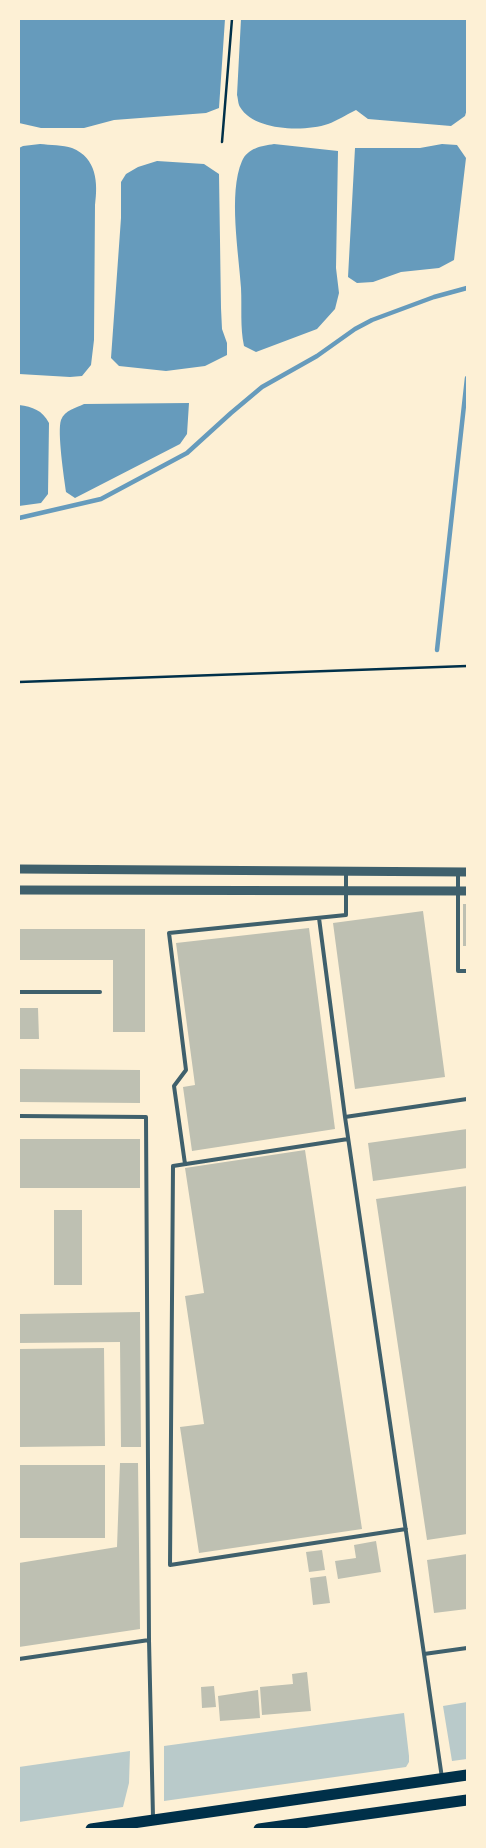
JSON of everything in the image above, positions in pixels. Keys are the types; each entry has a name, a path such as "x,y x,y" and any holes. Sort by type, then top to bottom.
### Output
{"main road":[{"path":"91,1829 467,1775"},
{"path":"259,1829 467,1800"}],"street":[{"path":"19,869 462,872"},
{"path":"19,890 467,891"}],"lane":[{"path":"185,1164 174,1086 186,1070 169,933 346,915 346,872"},
{"path":"462,872 457,891 458,971 467,971"},
{"path":"319,918 348,1139 442,1779"},
{"path":"19,992 100,992"},
{"path":"345,1117 467,1099"},
{"path":"19,1116 146,1117 149,1640 153,1820"},
{"path":"348,1139 173,1166 170,1565 406,1529"},
{"path":"19,1659 149,1640"},
{"path":"424,1654 467,1648"}],"path":[{"path":"222,142 232,19"},
{"path":"19,682 467,666"}],"shaded area":[{"path":"467,1702 467,1759 452,1761 443,1706"},
{"path":"404,1713 409,1756 409,1762 406,1767 164,1801 164,1746"},
{"path":"130,1751 129,1783 123,1807 19,1822 19,1767"}],"water":[{"path":"19,19 225,19 219,108 206,113 114,120 84,128 41,128 19,123"},
{"path":"241,19 467,19 467,109 465,116 451,126 368,119 356,110 318,127 280,127 256,121 240,107 237,95"},
{"path":"40,144 68,147 80,152 91,165 96,180 94,340 91,365 82,376 19,374 19,148"},
{"path":"274,144 338,151 336,268 339,293 335,309 317,329 256,352 244,346 243,339 241,288 235,224 236,190 242,161 248,153 255,148"},
{"path":"442,144 457,145 466,158 454,260 439,268 401,272 373,282 357,283 348,277 355,148 420,148"},
{"path":"157,161 204,164 219,174 221,308 222,329 227,343 227,355 205,366 166,371 119,366 111,358 121,218 121,182 126,174 138,167"},
{"path":"189,403 187,434 180,444 75,498 66,492 61,455 60,426 61,420 68,412 84,404"},
{"path":"19,405 37,410 49,423 48,494 41,503 19,506"}],"building":[{"path":"463,904 467,904 467,946 463,946"},
{"path":"423,911 445,1077 355,1089 333,923"},
{"path":"309,928 335,1129 192,1151 183,1087 195,1085 176,943"},
{"path":"19,929 145,929 145,1032 113,1032 113,960 19,960"},
{"path":"19,1008 38,1008 39,1039 19,1039"},
{"path":"19,1069 140,1070 140,1103 19,1102"},
{"path":"467,1129 467,1168 373,1181 368,1143"},
{"path":"19,1139 140,1139 140,1188 19,1188"},
{"path":"305,1150 362,1529 199,1553 180,1427 204,1424 185,1296 204,1293 185,1168"},
{"path":"467,1186 467,1534 427,1540 376,1199"},
{"path":"54,1210 82,1210 82,1285 54,1285"},
{"path":"140,1312 141,1447 121,1447 120,1342 19,1343 19,1314"},
{"path":"104,1348 105,1446 19,1447 19,1349"},
{"path":"120,1463 138,1463 140,1629 19,1647 19,1563 117,1547"},
{"path":"19,1465 105,1465 105,1538 19,1538"},
{"path":"376,1541 381,1572 338,1579 335,1561 356,1558 354,1545"},
{"path":"322,1550 325,1570 309,1572 306,1552"},
{"path":"467,1554 467,1609 434,1613 427,1560"},
{"path":"326,1576 330,1603 313,1605 310,1578"},
{"path":"307,1672 311,1711 262,1715 260,1687 293,1684 292,1674"},
{"path":"214,1686 216,1707 202,1708 201,1687"},
{"path":"258,1690 260,1718 220,1721 218,1696"}],"waterway":[{"path":"19,518 101,499 187,453 262,387 317,356 355,329 372,320 434,297 467,288"},
{"path":"437,650 467,378"}]}
